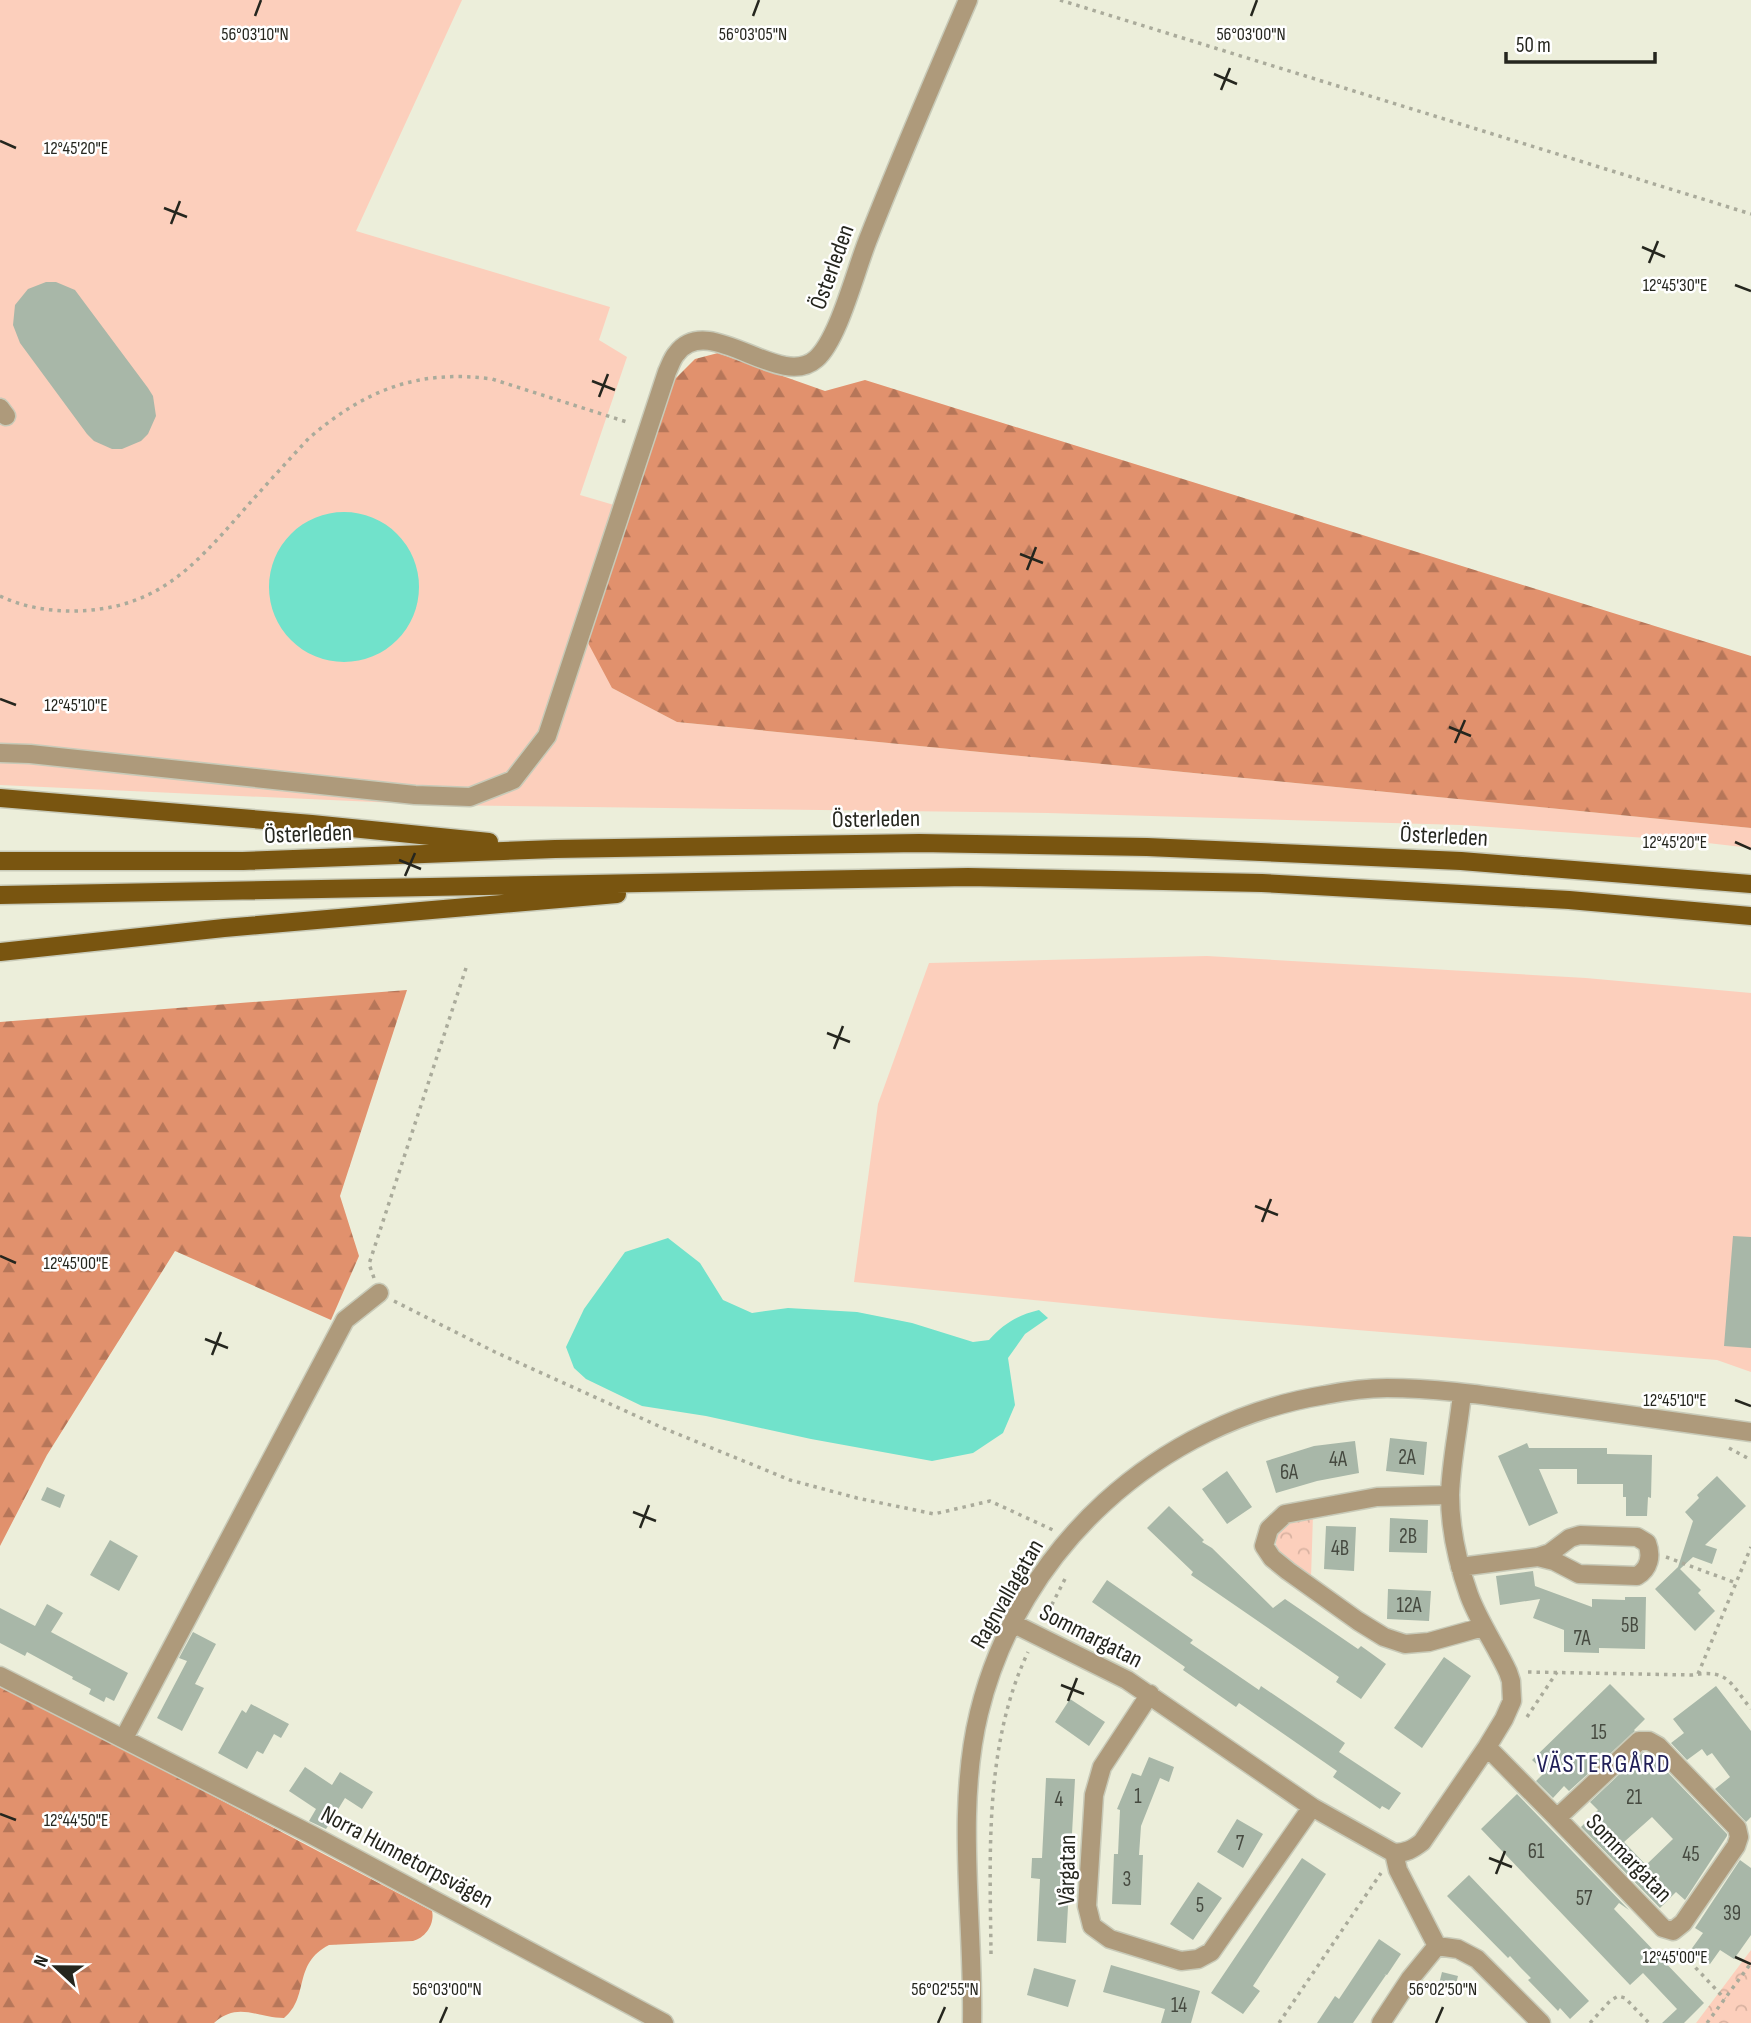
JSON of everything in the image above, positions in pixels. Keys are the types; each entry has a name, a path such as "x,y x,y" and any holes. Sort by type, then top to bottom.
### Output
{"main road":[{"path":"0,798 299,823 555,849"},
{"name":"Österleden","path":"0,862 243,861 555,849 919,843 1147,847 1461,861 1751,884"},
{"path":"0,895 968,877 1262,883 1569,900 1751,916"},
{"path":"0,952 224,928 567,899 733,881"}],"street":[{"name":"Österleden","path":"0,753 415,795 470,797 513,780 547,736 667,372 674,358 680,349 692,342 705,341 792,367 807,366 821,354 834,333 868,239 968,0"},
{"path":"124,1738 345,1320 379,1293"},
{"name":"Ragnvallagatan","path":"972,2023 967,1800 978,1714 991,1670 1012,1623 1069,1538 1106,1499 1160,1458 1223,1424 1256,1411 1286,1402 1385,1388 1462,1392 1751,1432"},
{"path":"1437,1946 1398,1870 1394,1853 1403,1853 1422,1842 1487,1747 1504,1719 1511,1700 1511,1681 1502,1658 1483,1627 1469,1596 1453,1532 1450,1495 1462,1392"},
{"path":"1450,1495 1377,1497 1285,1514 1269,1529 1264,1546 1272,1558 1288,1571 1384,1637 1405,1644 1429,1642 1483,1627"},
{"path":"1460,1567 1538,1557 1580,1535 1642,1538 1649,1551 1646,1568 1637,1576 1579,1574 1554,1561 1538,1557"},
{"name":"Sommargatan","path":"1012,1623 1150,1694 1312,1807 1394,1853"},
{"name":"Norra Hunnetorpsvägen","path":"0,1676 313,1835 664,2023"},
{"name":"Vårgatan","path":"1150,1694 1102,1767 1094,1795 1087,1906 1092,1926 1110,1940 1181,1961 1198,1959 1211,1952 1312,1807"},
{"name":"Sommargatan","path":"1487,1747 1663,1928 1673,1931 1683,1923 1739,1838 1737,1829 1658,1746 1649,1741 1639,1741 1557,1818"},
{"path":"1381,2023 1410,1979 1437,1946"},
{"path":"1437,1946 1458,1949 1477,1959 1541,2023"}],"path":[{"path":"1060,0 1751,214"},
{"path":"0,596 32,607 58,611 90,611 115,607 163,588 200,559 309,438 328,421 381,390 404,384 438,377 469,376 492,379 649,429"},
{"path":"466,968 369,1264 379,1293 495,1352 663,1428 790,1480 934,1514 990,1501 1069,1538"},
{"path":"1723,1445 1751,1460"},
{"path":"1698,1674 1751,1547"},
{"path":"1649,1551 1736,1583"},
{"path":"992,1956 990,1848 996,1770 1009,1701 1017,1676 1066,1577"},
{"path":"1511,1681 1522,1672 1707,1673 1724,1676 1751,1709"},
{"path":"1279,2023 1394,1853"},
{"path":"1673,1931 1677,1948 1725,1998"},
{"path":"1707,2023 1751,1962"},
{"path":"1590,2023 1610,2001 1619,1996 1625,1998 1649,2023"}],"green space":[{"path":"0,0 462,0 356,231 610,307 599,340 627,357 580,495 631,510 612,688 677,722 1751,828 1751,848 1690,841 1461,825 1048,813 440,805 0,785"},
{"path":"718,353 825,391 865,380 1751,656 1751,828 677,722 612,688 587,641 673,381 695,359"},
{"path":"1207,956 1586,978 1751,993 1751,1372 1717,1360 1213,1318 854,1282 878,1104 929,963"},
{"path":"407,990 340,1196 359,1256 331,1320 175,1251 47,1455 0,1546 0,1022"},
{"path":"1313,1515 1311,1578 1282,1559 1276,1540 1281,1526 1285,1523"},
{"path":"0,1684 432,1911 428,1929 422,1937 413,1941 329,1945 310,1961 297,2000 284,2018 240,2012 223,2016 214,2023 0,2023"},
{"path":"1751,1950 1751,2023 1696,2023"}],"water":[{"path":"344,512 373,518 386,524 397,534 407,545 413,558 419,587 413,616 407,629 397,640 386,650 373,656 344,662 315,656 302,650 291,640 281,629 275,616 269,587 275,558 281,545 291,534 302,524 315,518"},
{"path":"668,1238 700,1263 723,1300 752,1313 788,1308 857,1312 912,1323 973,1342 989,1340 1006,1324 1031,1312 1039,1310 1048,1318 1025,1334 1008,1358 1015,1405 1003,1433 973,1453 932,1461 706,1416 642,1406 586,1379 574,1368 566,1347 584,1309 625,1252"}],"building":[{"path":"46,282 56,282 75,290 153,396 156,416 148,434 141,441 122,449 112,449 94,441 20,343 13,325 15,305 28,289"},
{"path":"1733,1236 1751,1237 1751,1348 1724,1346"},
{"path":"1390,1438 1427,1442 1424,1475 1386,1471"},
{"path":"1355,1441 1359,1473 1276,1493 1266,1461 1314,1446"},
{"path":"1527,1443 1529,1448 1607,1448 1607,1454 1652,1455 1651,1498 1648,1497 1647,1516 1626,1516 1623,1484 1577,1484 1577,1469 1539,1469 1558,1513 1529,1526 1498,1456"},
{"path":"1227,1471 1252,1507 1227,1524 1202,1489"},
{"path":"1717,1476 1746,1506 1705,1545 1717,1549 1712,1564 1693,1557 1680,1569 1701,1590 1698,1593 1715,1611 1695,1631 1655,1589 1678,1567 1693,1521 1685,1512 1699,1498 1697,1495"},
{"path":"47,1487 65,1495 60,1508 41,1500"},
{"path":"1169,1506 1204,1540 1202,1542 1212,1548 1273,1608 1285,1599 1358,1649 1361,1646 1386,1664 1361,1699 1336,1682 1339,1677 1191,1575 1193,1572 1147,1528"},
{"path":"1390,1518 1428,1520 1427,1553 1389,1552"},
{"path":"1326,1526 1356,1527 1354,1571 1324,1569"},
{"path":"110,1540 138,1556 119,1591 90,1575"},
{"path":"1533,1571 1535,1586 1592,1607 1592,1599 1625,1600 1625,1597 1646,1597 1645,1649 1599,1648 1599,1653 1564,1652 1564,1630 1533,1618 1540,1599 1500,1605 1496,1576"},
{"path":"1107,1580 1193,1640 1190,1643 1259,1690 1261,1686 1345,1743 1339,1752 1401,1793 1389,1810 1382,1806 1380,1809 1333,1777 1337,1771 1239,1703 1236,1707 1183,1670 1185,1667 1092,1602"},
{"path":"1388,1589 1431,1591 1429,1621 1387,1619"},
{"path":"47,1604 63,1613 51,1632 128,1673 114,1701 106,1697 104,1702 89,1694 91,1689 72,1679 73,1677 27,1652 25,1656 0,1643 0,1608 35,1626"},
{"path":"193,1632 216,1644 195,1684 204,1688 182,1731 157,1718 187,1661 179,1658"},
{"path":"1444,1657 1471,1676 1422,1748 1394,1728"},
{"path":"1610,1684 1645,1719 1569,1791 1564,1786 1553,1798 1536,1781 1545,1772 1532,1760"},
{"path":"1716,1686 1751,1731 1751,1817 1746,1822 1715,1789 1730,1777 1712,1753 1707,1756 1702,1749 1687,1760 1671,1743 1684,1733 1673,1719"},
{"path":"1070,1699 1105,1722 1089,1746 1055,1722"},
{"path":"251,1704 289,1724 281,1738 274,1734 263,1754 257,1751 247,1769 218,1753 242,1710 246,1713"},
{"path":"1643,1752 1651,1755 1727,1836 1685,1900 1676,1892 1660,1908 1581,1827 1598,1810 1590,1802","holes":["1652,1817 1673,1839 1646,1865 1624,1842"]},
{"path":"1149,1757 1174,1767 1169,1782 1160,1778 1141,1826 1141,1905 1112,1904 1114,1854 1118,1854 1120,1810 1117,1809 1132,1773 1141,1776"},
{"path":"305,1767 332,1785 340,1772 373,1792 362,1809 345,1798 326,1829 309,1821 316,1809 289,1791"},
{"path":"1046,1778 1075,1779 1066,1943 1037,1941 1040,1879 1031,1878 1032,1858 1042,1858"},
{"path":"1517,1794 1629,1910 1619,1903 1614,1909 1704,2003 1684,2023 1662,2023 1677,2009 1643,1973 1630,1985 1481,1829"},
{"path":"1237,1819 1263,1834 1243,1868 1217,1852"},
{"path":"1302,1858 1326,1874 1253,1986 1260,1991 1243,2014 1211,1993"},
{"path":"1740,1860 1751,1868 1751,1935 1734,1959 1720,1950 1710,1964 1690,1951 1703,1933 1695,1928"},
{"path":"1469,1875 1589,2001 1570,2019 1560,2008 1558,2011 1528,1980 1531,1978 1510,1956 1508,1958 1447,1896"},
{"path":"1198,1882 1222,1898 1193,1940 1170,1924"},
{"path":"1379,1939 1401,1954 1387,1975 1384,1974 1386,1975 1353,2023 1317,2023 1335,1996 1339,1999"},
{"path":"1111,1965 1200,1991 1191,2023 1161,2023 1165,2009 1103,1992"},
{"path":"1034,1968 1076,1980 1068,2007 1027,1995"},
{"path":"1442,1972 1458,1976 1454,1992 1438,1988"}],"district":[{"name":"VÄSTERGÅRD","path":"1604,1764"}]}
